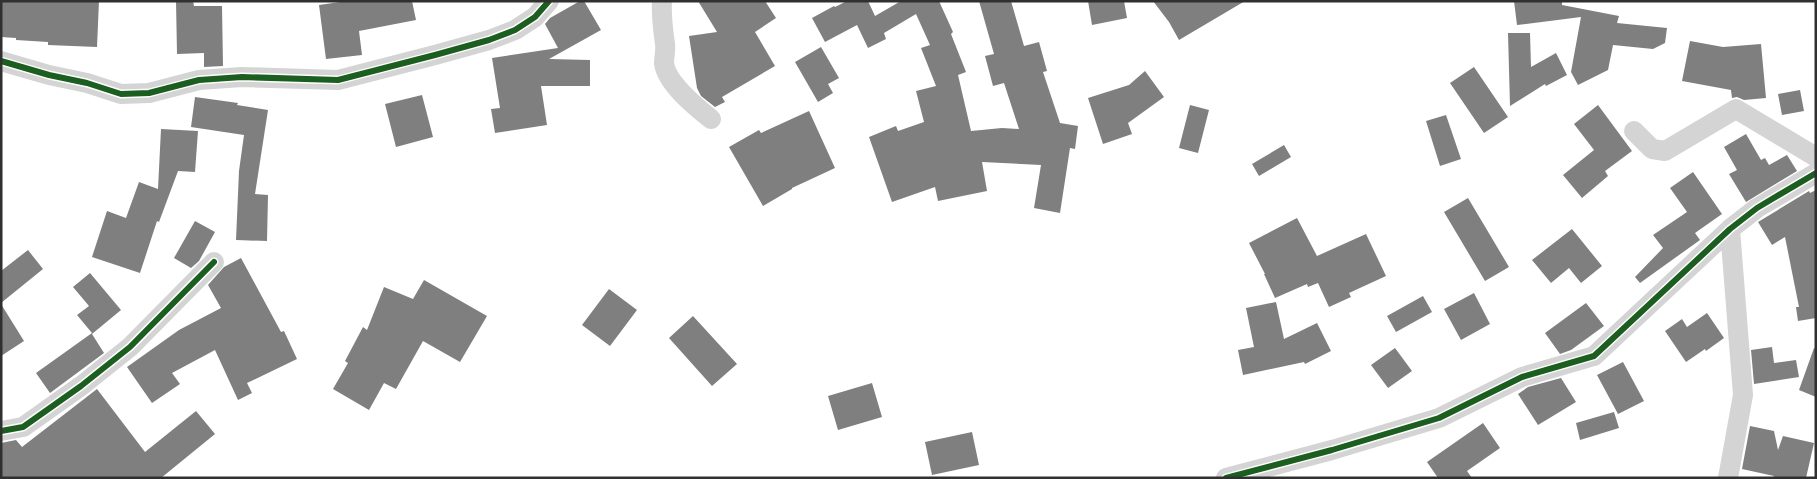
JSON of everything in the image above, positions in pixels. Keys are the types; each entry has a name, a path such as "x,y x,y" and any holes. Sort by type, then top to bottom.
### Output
{"street":[{"path":"1,61 122,94 149,93 199,80 242,77 338,80 435,55 515,30 535,17 549,1"},
{"path":"662,1 661,18 666,52 664,64 684,96 711,119"},
{"path":"1634,131 1652,149 1665,151 1736,109 1816,158"},
{"path":"1226,478 1332,450 1439,418 1522,377 1594,356 1730,229 1757,208 1816,173"},
{"path":"1728,478 1743,395 1730,229"},
{"path":"1,431 23,426 81,386 130,348 214,262"}],"building":[{"path":"1,1 99,1 97,47 48,45 48,42 1,37"},
{"path":"176,1 193,1 194,6 222,6 223,66 204,67 204,53 177,54"},
{"path":"347,1 412,1 416,20 359,31 362,55 326,59 319,5"},
{"path":"580,1 584,1 601,30 549,59 590,60 590,86 541,86 547,125 495,133 491,109 500,108 492,58 558,48 545,24 550,18"},
{"path":"698,1 765,1 776,18 755,32 775,66 722,97 725,102 715,107 701,96 697,88 689,36 717,32"},
{"path":"847,1 868,1 875,16 901,1 939,1 953,32 951,34 966,72 958,75 971,131 1002,128 1019,129 1004,83 993,86 985,56 994,54 979,1 1011,1 1024,46 1039,42 1047,71 1043,72 1060,123 1078,126 1075,149 1070,148 1060,213 1034,208 1041,165 982,162 987,191 938,201 935,187 892,202 869,137 896,126 898,131 924,122 916,91 936,86 921,48 930,45 916,14 884,33 886,39 868,48 857,25 825,42 812,18"},
{"path":"1088,1 1124,1 1127,18 1092,25"},
{"path":"1153,1 1245,1 1179,40 1169,22"},
{"path":"1514,1 1562,1 1562,5 1619,16 1617,23 1667,28 1665,43 1653,49 1613,45 1608,70 1578,85 1571,72 1581,17 1517,25"},
{"path":"1508,33 1530,33 1531,67 1556,53 1567,75 1546,86 1545,84 1510,106"},
{"path":"1690,41 1723,47 1761,44 1766,98 1744,100 1737,97 1732,98 1731,90 1682,81"},
{"path":"821,47 839,78 828,84 833,93 818,102 795,62"},
{"path":"1474,67 1508,117 1484,133 1450,83"},
{"path":"1145,71 1164,97 1128,123 1132,134 1103,144 1088,98 1129,85"},
{"path":"1800,90 1804,111 1782,115 1778,94"},
{"path":"422,95 433,137 396,147 385,104"},
{"path":"195,97 238,103 237,105 268,110 255,194 268,195 267,241 236,240 239,171 244,135 191,127"},
{"path":"1190,105 1209,110 1198,153 1179,148"},
{"path":"1598,105 1632,151 1605,171 1608,176 1582,198 1563,175 1594,150 1574,124"},
{"path":"809,111 835,168 792,188 763,206 729,147 759,130 761,133"},
{"path":"1446,115 1461,159 1440,166 1426,121"},
{"path":"161,129 198,131 195,172 178,171 159,222 157,221 140,273 92,257 107,211 126,218 139,182 158,189"},
{"path":"1746,134 1761,160 1765,158 1769,165 1787,155 1797,171 1746,202 1729,174 1737,170 1724,147"},
{"path":"1284,145 1291,157 1259,176 1252,164"},
{"path":"1693,172 1722,214 1695,233 1700,240 1640,283 1635,277 1663,248 1653,235 1687,212 1670,188"},
{"path":"1816,190 1816,318 1798,321 1796,307 1799,307 1785,237 1772,245 1758,222 1809,191 1810,193"},
{"path":"1468,198 1509,267 1485,281 1444,212"},
{"path":"1297,218 1317,256 1366,234 1386,276 1349,293 1351,297 1329,307 1318,283 1308,287 1307,284 1275,298 1249,243"},
{"path":"195,221 215,232 199,261 191,268 174,258"},
{"path":"1572,229 1602,266 1581,283 1569,268 1551,283 1532,260"},
{"path":"28,250 43,269 1,303 1,271"},
{"path":"241,258 281,332 284,331 297,359 247,383 252,393 238,400 215,350 172,373 180,384 152,403 127,367 179,330 221,308 208,285 224,267"},
{"path":"90,273 121,310 92,334 104,353 50,393 36,373 92,333 77,315 89,306 73,287"},
{"path":"424,280 487,316 460,362 423,341 396,389 384,383 369,410 333,389 348,363 345,361 363,327 367,330 384,287 413,299"},
{"path":"609,289 637,310 610,346 582,325"},
{"path":"1474,293 1490,324 1461,340 1444,309"},
{"path":"1423,296 1432,312 1396,332 1387,316"},
{"path":"1276,302 1284,339 1317,323 1331,351 1305,364 1304,362 1243,375 1238,350 1254,347 1246,308"},
{"path":"1586,303 1604,326 1571,350 1560,354 1545,333"},
{"path":"1,304 24,341 1,356"},
{"path":"1707,313 1724,338 1686,362 1665,331 1682,319 1687,327"},
{"path":"693,316 737,364 712,386 669,338"},
{"path":"1772,347 1774,363 1796,360 1799,377 1754,384 1751,350"},
{"path":"1395,348 1412,371 1388,388 1371,365"},
{"path":"1814,348 1816,349 1816,397 1799,390"},
{"path":"1623,362 1644,401 1618,414 1597,375"},
{"path":"1561,378 1576,402 1538,425 1518,394 1528,387"},
{"path":"872,383 882,417 838,430 828,396"},
{"path":"97,389 145,452 196,411 215,434 161,478 1,478 1,443 16,440 22,447"},
{"path":"1614,412 1619,428 1580,440 1576,423"},
{"path":"1483,423 1500,448 1467,471 1472,478 1438,478 1427,462"},
{"path":"1750,426 1774,431 1778,450 1783,436 1814,443 1806,478 1773,478 1774,476 1742,469"},
{"path":"972,432 979,465 932,475 925,442"}],"cycle path":[{"path":"1,61 49,75 87,83 121,94 149,93 199,80 242,77 338,80 489,40 515,30 535,17 549,1"},
{"path":"1226,478 1332,450 1439,418 1522,377 1594,356 1730,229 1757,208 1816,173"},
{"path":"1,431 23,427 81,386 130,347 214,262"}]}
